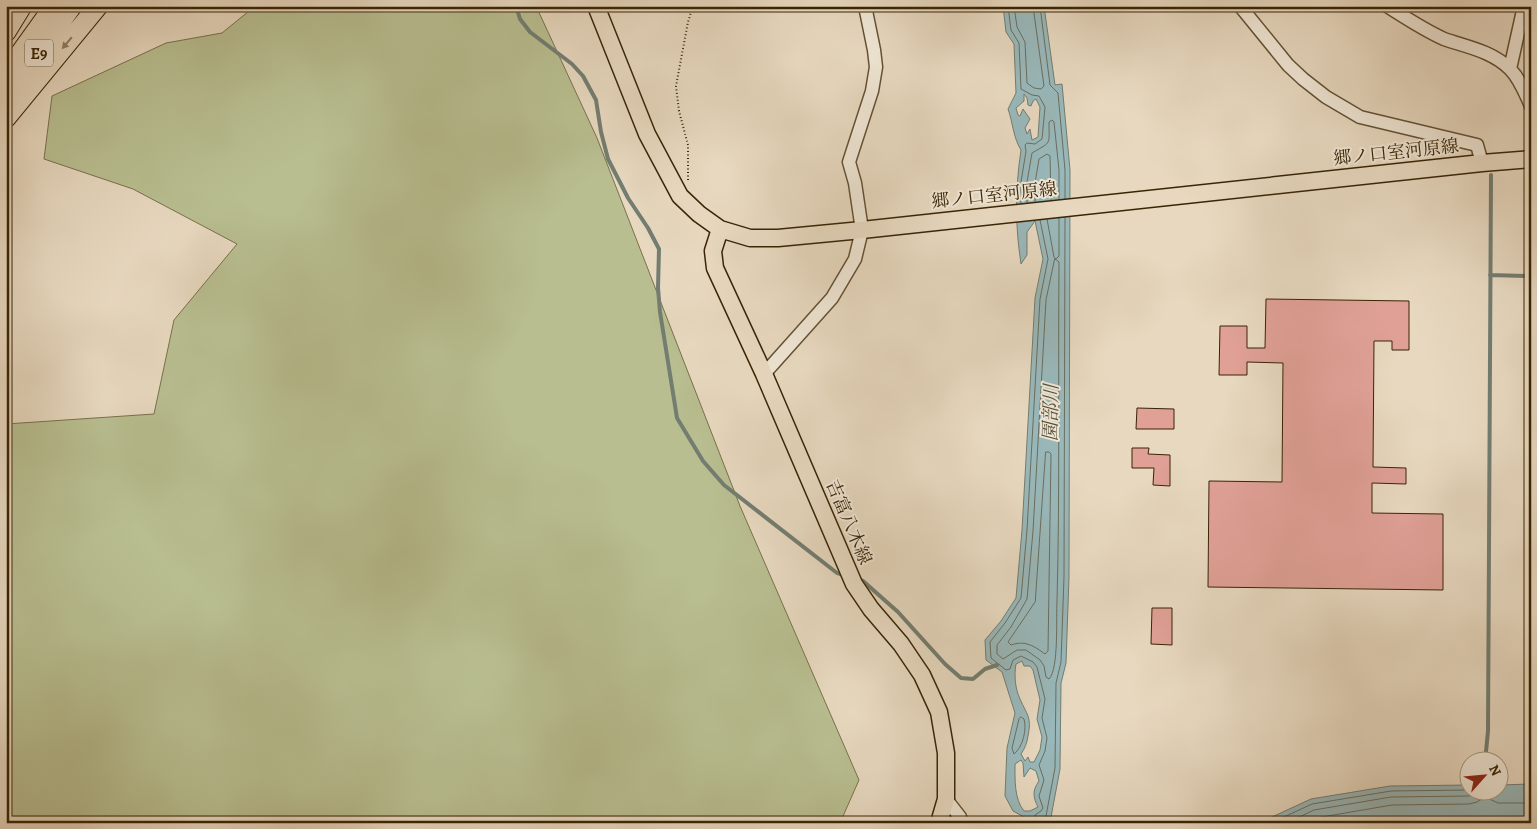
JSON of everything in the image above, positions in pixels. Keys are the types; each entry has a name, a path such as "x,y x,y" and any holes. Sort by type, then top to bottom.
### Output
{"highway":[{"path":"6,32 22,6"},
{"name":"E9","path":"6,73 54,6"},
{"name":"E9","path":"6,99 72,6"},
{"path":"6,118 98,6"}],"main road":[{"name":"郷ノ口室河原線","path":"596,6 648,134 680,196 699,214 720,229 750,238 778,238 862,230 1531,159"},
{"name":"吉富八木線","path":"720,229 713,251 715,268 764,374 846,567 854,584 871,609 901,644 917,667 939,712 946,753 946,799 940,823"}],"street":[{"path":"764,374 832,298 855,259 862,230 855,183 849,162 872,90 876,67 865,6"},
{"path":"1240,6 1288,65 1326,97 1360,117 1477,145 1482,163"},
{"path":"1388,6 1419,27 1492,55 1510,69 1519,80 1531,106"},
{"path":"1510,69 1524,6"},
{"path":"946,799 960,817 961,823"}],"path":[{"path":"680,196 688,180 688,145 679,111 676,86 688,22 693,6"}],"green space":[{"path":"273,6 536,6 597,138 740,506 859,780 840,823 6,823 6,424 154,414 174,320 237,244 133,189 44,159 52,96 166,43 222,33 249,11"}],"water":[{"name":"園部川","path":"1003,6 1044,6 1055,85 1062,84 1070,170 1069,577 1066,663 1061,683 1060,769 1051,817 1054,823 1035,823 1013,811 1005,796 1007,748 1015,713 1002,672 986,660 985,640 1001,621 1016,598 1022,530 1035,298 1043,259 1035,221 1027,232 1027,255 1021,264 1016,207 1021,150 1016,140 1008,109 1016,93 1014,44 1006,32","holes":["1024,94 1028,105 1031,106 1036,99 1040,107 1038,137 1032,140 1030,129 1027,134 1025,128 1030,119 1023,109 1020,116 1018,115 1016,108 1024,101","1022,661 1024,666 1030,666 1033,670 1040,700 1037,719 1042,737 1040,750 1034,762 1030,762 1028,757 1025,761 1021,754 1027,741 1029,724 1028,716 1017,690 1016,664","1021,760 1024,777 1030,768 1036,771 1039,781 1034,794 1038,807 1030,811 1024,811 1018,801 1015,764"]},
{"path":"1531,784 1531,823 1259,823 1311,799 1390,786 1460,785 1460,802 1510,802 1510,785"}],"building":[{"path":"1266,299 1409,301 1409,350 1392,350 1392,341 1374,341 1373,467 1406,468 1406,484 1372,483 1372,513 1443,514 1443,590 1208,587 1209,481 1282,482 1283,363 1247,362 1247,375 1219,375 1220,326 1247,326 1247,348 1265,348"},
{"path":"1137,408 1174,409 1174,429 1136,429"},
{"path":"1132,448 1149,448 1148,454 1170,455 1170,486 1153,485 1154,468 1132,468"},
{"path":"1152,608 1172,608 1172,645 1151,644"}],"waterway":[{"path":"516,6 520,19 530,32 572,64 583,76 596,100 608,159 628,198 648,228 659,249 658,288 660,312 677,418 703,461 724,485 837,573 845,576"},
{"path":"1486,752 1488,731 1491,175"},
{"path":"1490,275 1531,276"},
{"path":"857,579 863,581 898,612 945,664 961,678 973,679 985,669 997,665"}]}
